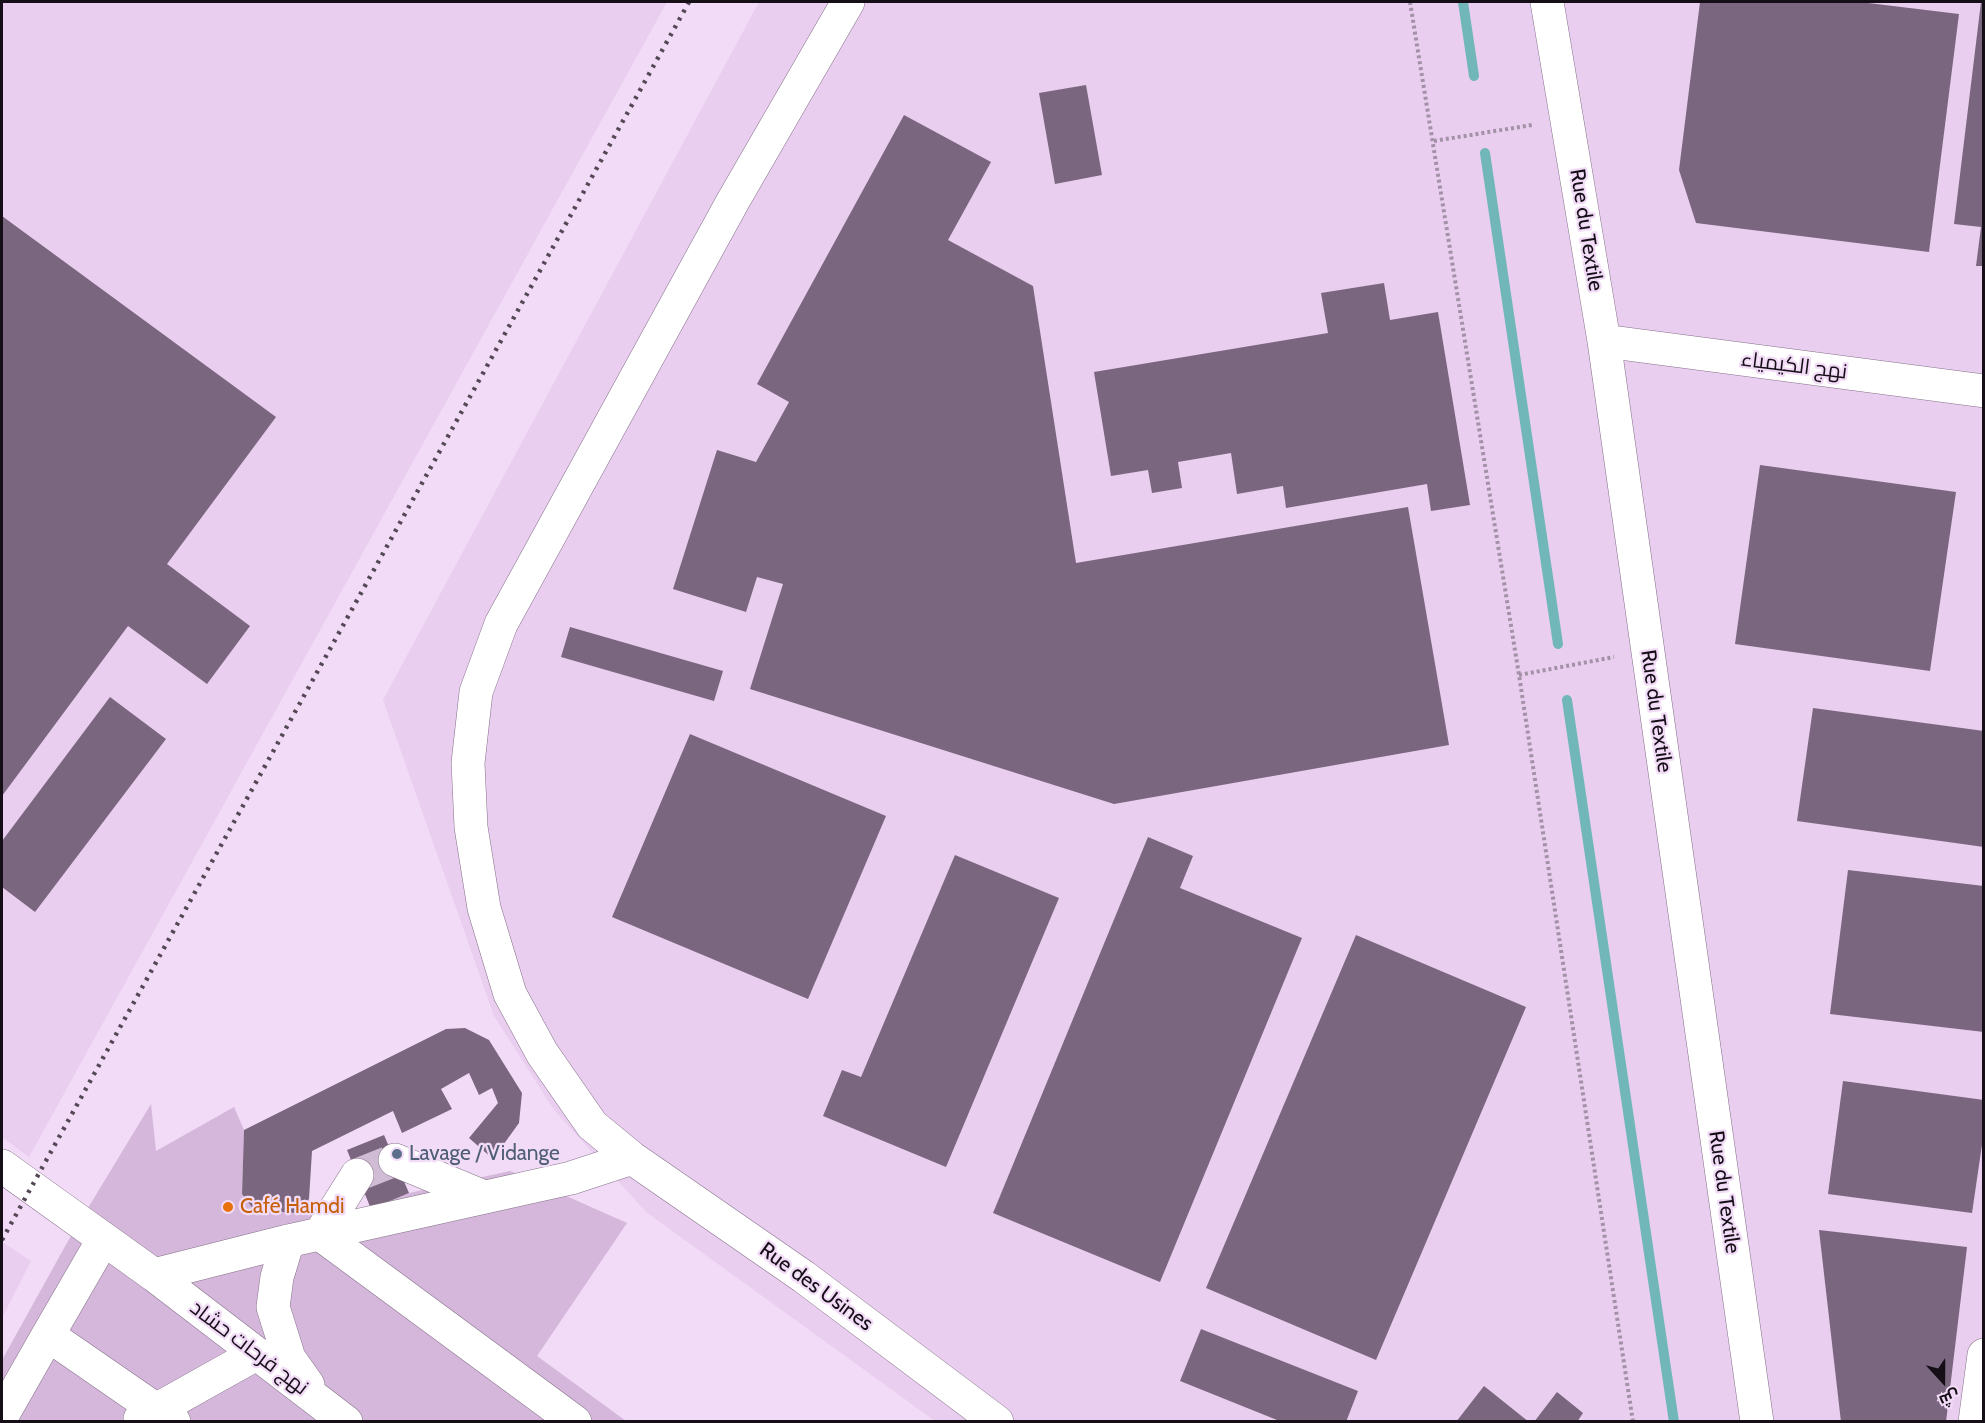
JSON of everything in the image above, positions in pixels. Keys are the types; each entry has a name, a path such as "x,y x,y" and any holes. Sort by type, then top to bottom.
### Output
{"street":[{"name":"Rue des Usines","path":"848,2 733,201 501,624 476,692 468,763 471,827 484,908 510,994 565,1090 592,1125 632,1158 804,1277 997,1422"},
{"name":"Rue du Textile","path":"1547,2 1604,341 1757,1422"},
{"name":"نهج الكيمياء","path":"1604,341 1983,391"},
{"path":"154,1275 288,1241 571,1178 632,1158"},
{"path":"395,1160 484,1197"},
{"name":"نهج فرحات حشاد","path":"2,1166 154,1275 346,1422"},
{"path":"320,1234 357,1175"},
{"path":"320,1234 575,1422"},
{"path":"2,1416 103,1240"},
{"path":"288,1241 276,1277 273,1307 289,1358 319,1402"},
{"path":"48,1335 156,1418 256,1354"},
{"path":"1975,1422 1983,1355"}],"path":[{"path":"1410,2 1519,675 1633,1422"},
{"path":"1434,141 1568,118"},
{"path":"1519,675 1647,650"}],"shaded area":[{"path":"2,2 667,2 29,1157 2,1137"},
{"path":"759,2 1983,2 1983,1421 935,1421 646,1212 554,1110 494,1016 383,700"},
{"path":"151,1104 156,1151 234,1107 244,1130 242,1194 254,1210 296,1213 309,1199 316,1222 371,1209 409,1193 510,1171 627,1223 537,1356 626,1421 2,1422 2,1360 68,1241"},
{"path":"2,1242 31,1261 2,1318"}],"building":[{"path":"1700,2 1860,2 1959,14 1929,252 1696,223 1679,170"},
{"path":"1981,2 1984,2 1984,266 1976,266 1981,227 1954,224"},
{"path":"1086,85 1102,175 1055,184 1039,93"},
{"path":"904,115 991,162 948,240 1033,286 1076,563 1408,507 1449,745 1114,804 750,689 783,584 757,577 746,612 673,589 717,450 756,462 789,402 757,384"},
{"path":"2,216 276,417 167,564 250,626 207,684 128,626 2,796"},
{"path":"1384,283 1390,320 1438,312 1470,505 1431,511 1427,484 1286,508 1283,486 1237,494 1231,453 1178,462 1182,488 1152,493 1148,470 1111,476 1094,372 1328,333 1321,293"},
{"path":"1760,465 1956,492 1930,671 1735,644"},
{"path":"570,627 723,671 714,701 561,657"},
{"path":"110,697 166,739 35,912 2,887 2,841"},
{"path":"1813,708 1984,731 1984,847 1797,821"},
{"path":"690,734 886,816 808,999 612,917"},
{"path":"1148,837 1193,856 1180,888 1302,938 1160,1282 993,1213"},
{"path":"955,855 1059,898 946,1167 823,1116 842,1070 861,1077"},
{"path":"1848,870 1984,886 1984,1032 1830,1014"},
{"path":"1356,935 1526,1007 1376,1360 1206,1288"},
{"path":"465,1028 489,1040 522,1093 519,1123 493,1159 469,1138 498,1103 492,1088 479,1095 469,1073 441,1089 452,1109 402,1133 393,1111 312,1151 309,1199 296,1213 254,1210 242,1194 244,1130 446,1029"},
{"path":"1843,1081 1984,1100 1984,1131 1972,1213 1828,1194"},
{"path":"384,1135 409,1193 371,1209 347,1150"},
{"path":"1819,1230 1967,1247 1946,1422 1841,1422"},
{"path":"1201,1329 1358,1391 1346,1422 1282,1422 1180,1381"},
{"path":"1484,1386 1529,1422 1456,1422"},
{"path":"1557,1392 1583,1413 1577,1422 1534,1422"}],"waterway":[{"path":"1463,2 1474,76"},
{"path":"1485,153 1558,644"},
{"path":"1567,700 1674,1422"}],"tunnel":[{"path":"357,1175 395,1160"}],"railway":[{"path":"2,1240 689,2"}],"place":[{"name":"Lavage / Vidange","path":"397,1154"},
{"name":"Café Hamdi","path":"228,1207"}]}
